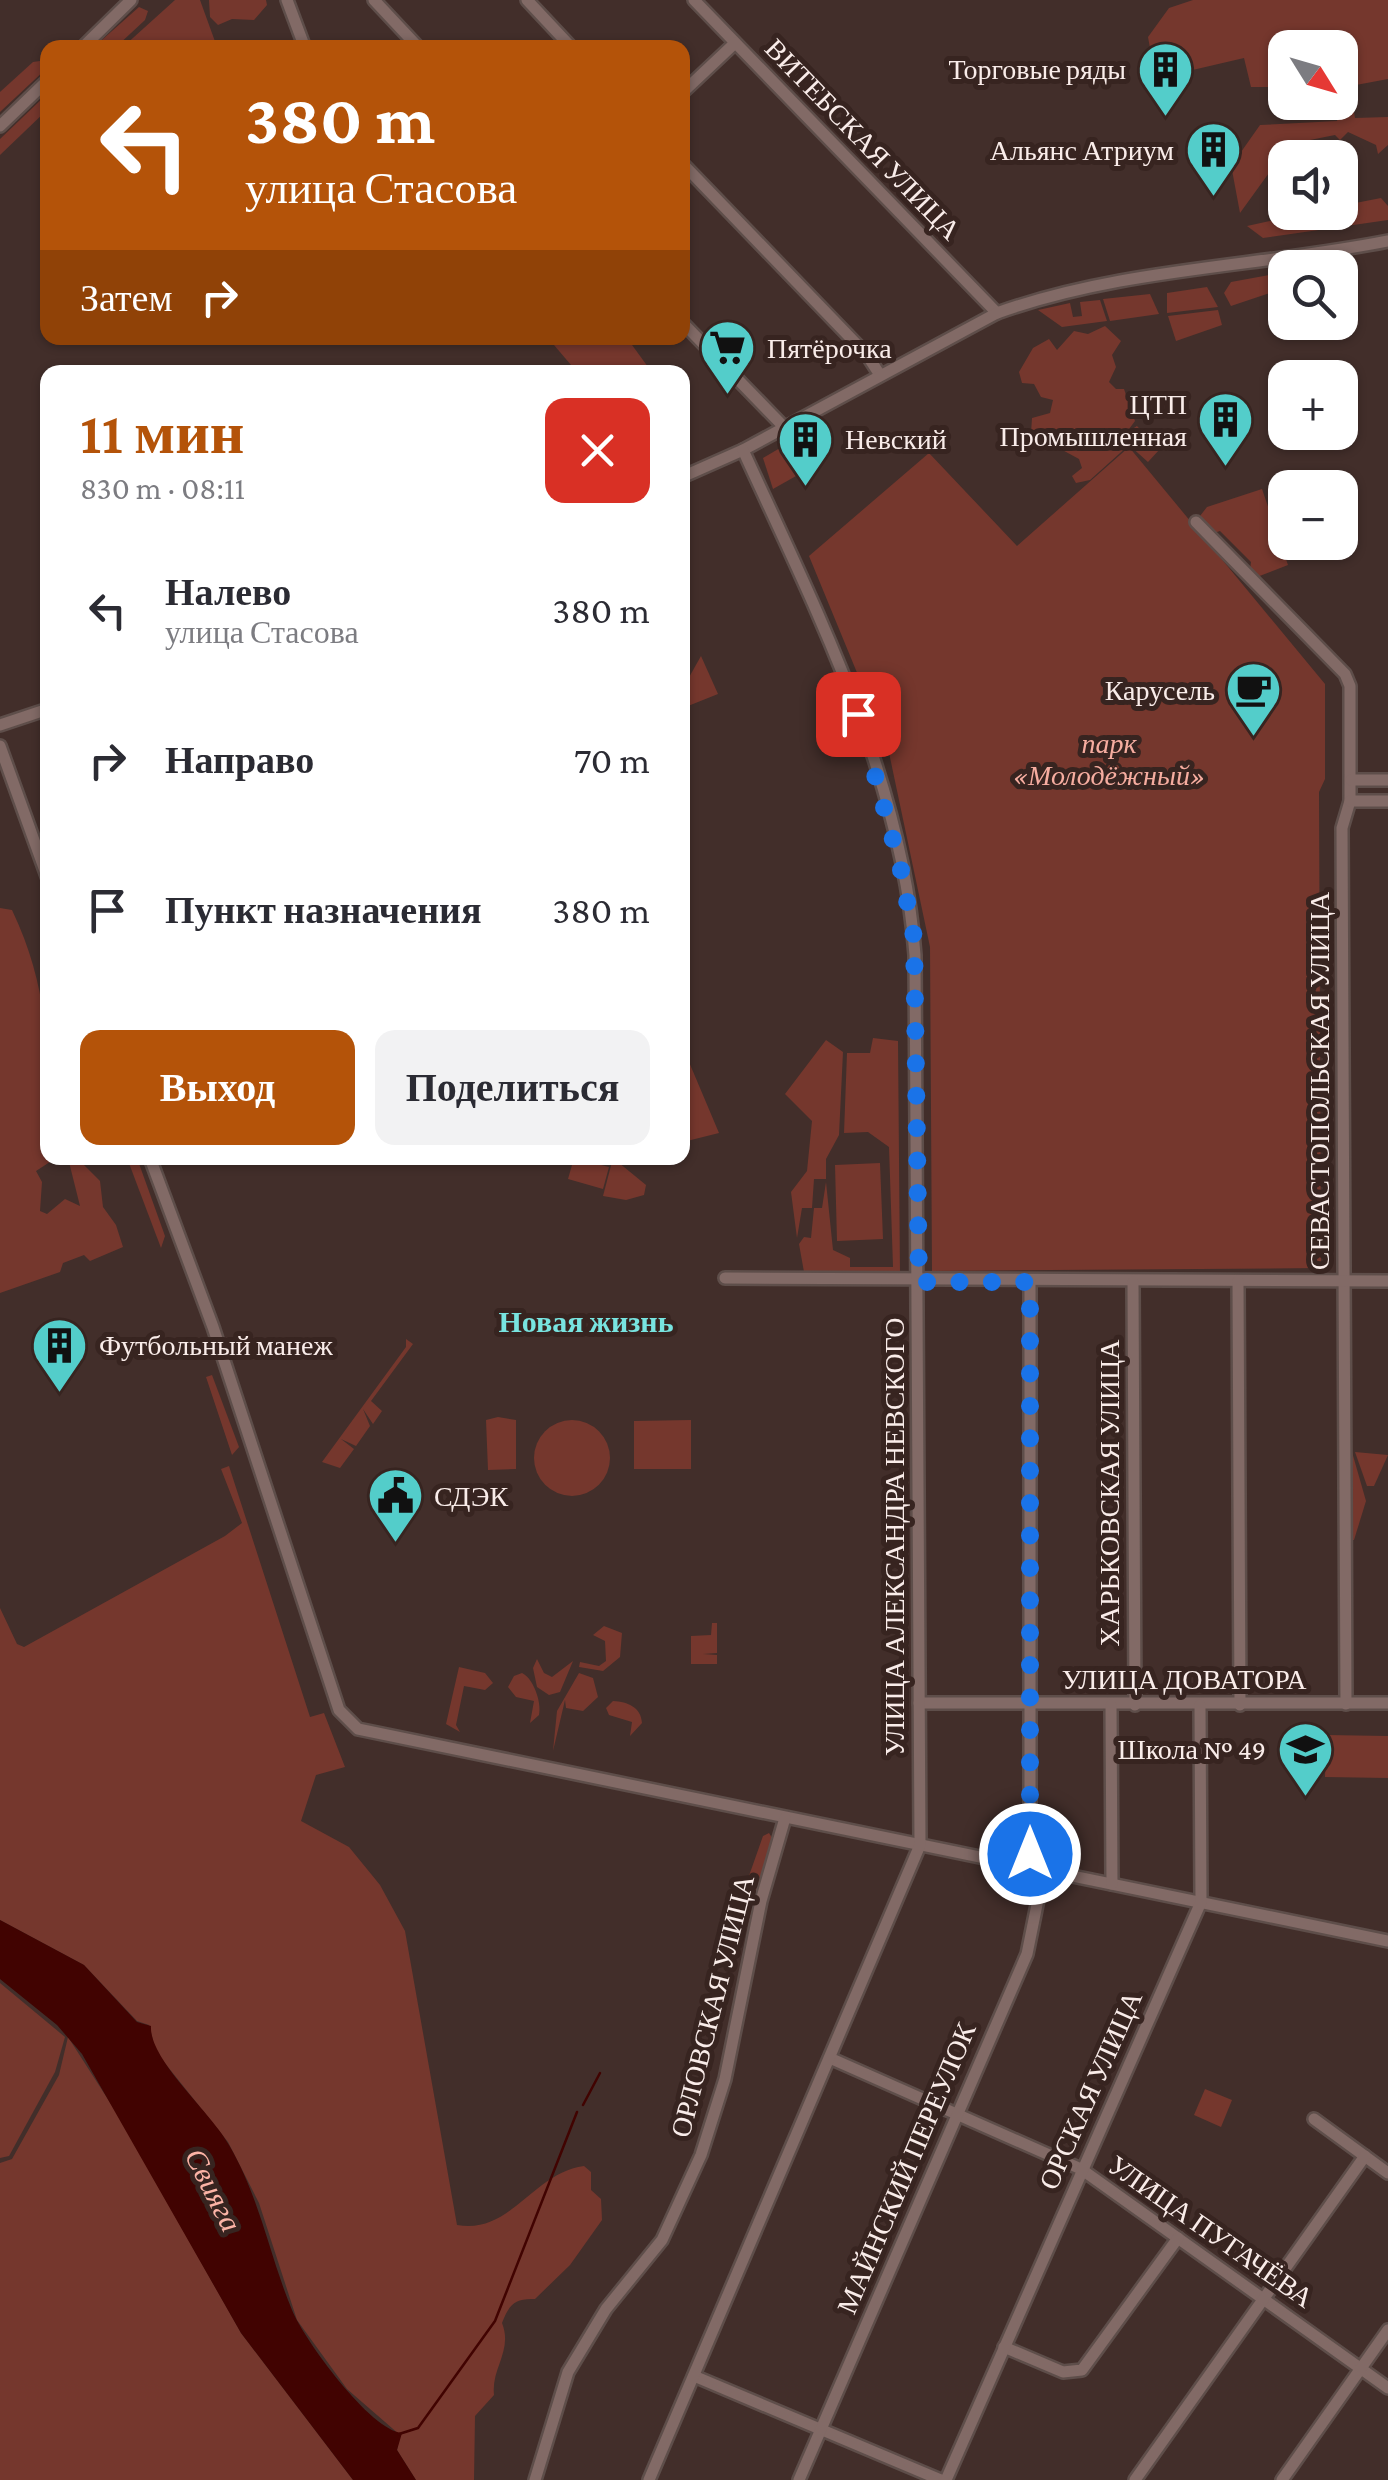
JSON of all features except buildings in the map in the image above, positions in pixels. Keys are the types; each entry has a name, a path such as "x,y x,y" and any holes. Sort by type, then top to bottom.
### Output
{"street":[{"path":"90,40 131,0"},
{"path":"287,0 302,40"},
{"path":"374,0 412,40"},
{"path":"527,0 564,40"},
{"name":"ВИТЕБСКАЯ УЛИЦА","path":"694,0 997,313"},
{"path":"690,85 735,42"},
{"path":"0,126 40,88"},
{"path":"690,171 867,355 880,374"},
{"path":"690,473 743,450 997,313 1112,282 1388,241"},
{"path":"690,330 784,427"},
{"name":"УЛИЦА АЛЕКСАНДРА НЕВСКОГО","path":"648,2480 832,2059 920,1844 919,1282 915,955 910,911 867,737 743,450"},
{"name":"СЕВАСТОПОЛЬСКАЯ УЛИЦА","path":"1196,522 1348,679 1350,801 1342,828 1346,1704"},
{"path":"0,725 40,712"},
{"path":"0,746 40,857"},
{"path":"1350,780 1388,780"},
{"path":"1350,801 1388,800"},
{"path":"153,1165 213,1327 338,1704 350,1724 365,1732 1388,1941"},
{"path":"726,1278 919,1282 1388,1281"},
{"path":"1030,1282 1030,1868"},
{"name":"ХАРЬКОВСКАЯ УЛИЦА","path":"1133,1282 1135,1704"},
{"path":"1238,1282 1240,1705"},
{"name":"УЛИЦА ДОВАТОРА","path":"919,1703 1388,1703"},
{"path":"1111,1705 1112,1884"},
{"name":"ОРСКАЯ УЛИЦА","path":"943,2480 1202,1902 1200,1705"},
{"name":"ОРЛОВСКАЯ УЛИЦА","path":"535,2480 568,2372 606,2309 662,2240 701,2155 716,2115 762,1900 786,1818"},
{"name":"МАЙНСКИЙ ПЕРЕУЛОК","path":"798,2480 1027,1954 1044,1870"},
{"name":"УЛИЦА ПУГАЧЁВА","path":"832,2059 1081,2169 1388,2388"},
{"path":"1314,2120 1388,2173"},
{"path":"1135,2480 1365,2156"},
{"path":"1004,2347 1063,2372 1082,2370 1178,2238"},
{"path":"1282,2480 1388,2330"},
{"path":"694,2376 943,2480"}],"green space":[{"path":"175,0 200,0 214,40 131,40"},
{"path":"209,0 266,0 267,5 254,20 232,19 218,25 210,17"},
{"path":"1193,0 1388,0 1388,79 1358,85 1358,30 1268,30 1268,87 1251,87 1244,58 1184,72 1163,71 1161,61 1152,59 1148,37 1169,8"},
{"path":"139,7 148,11 145,20 124,40 102,40"},
{"path":"40,61 40,75 0,112 0,92 33,62"},
{"path":"40,101 40,117 0,155 0,139"},
{"path":"1388,117 1388,145 1378,154 1376,145 1348,132 1340,140 1335,135 1310,140 1268,140 1268,174 1240,213 1229,154 1241,152 1260,125"},
{"path":"1381,198 1388,206 1388,220 1358,224 1358,202"},
{"path":"1268,221 1268,230 1319,230 1263,238 1247,226"},
{"path":"1268,275 1268,294 1231,306 1224,293 1231,282"},
{"path":"1207,287 1218,307 1167,313 1167,293"},
{"path":"1150,294 1159,314 1110,321 1103,299"},
{"path":"1100,300 1107,321 1062,327 1038,310 1070,303 1073,317 1082,316 1080,302"},
{"path":"1218,310 1222,325 1176,341 1168,316"},
{"path":"1105,326 1121,341 1112,355 1116,367 1109,382 1116,389 1124,389 1135,421 1126,433 1137,426 1159,450 1148,462 1129,445 1090,480 1076,483 1072,476 1082,468 1079,459 1031,433 1032,418 1050,413 1053,400 1041,397 1034,384 1022,383 1019,372 1033,348 1049,339 1057,350 1074,331 1088,334"},
{"path":"554,345 632,345 647,365 571,365"},
{"path":"797,438 812,467 773,489 763,458"},
{"name":"парк «Молодёжный»","path":"1129,447 1325,684 1325,779 1319,792 1321,1268 932,1271 930,947 888,748 809,556 929,453 1017,546"},
{"path":"1262,489 1268,507 1268,560 1286,560 1288,565 1257,577 1250,570 1251,562 1220,531 1214,533 1200,522 1207,507"},
{"path":"701,656 718,694 690,705 690,676"},
{"path":"0,908 12,910 40,997 40,1165 45,1165 36,1171 42,1182 40,1211 47,1214 65,1199 80,1206 70,1165 84,1165 100,1181 103,1207 116,1225 123,1247 90,1261 84,1255 63,1263 60,1272 0,1293"},
{"path":"873,1038 898,1041 900,1274 804,1272 799,1244 804,1237 811,1238 814,1208 822,1208 826,1182 833,1250 850,1258 850,1267 893,1267 889,1147 868,1132 844,1133 847,1053 870,1053"},
{"path":"826,1040 843,1052 839,1135 826,1159 826,1179 814,1179 812,1208 802,1208 797,1238 791,1192 807,1171 812,1121 785,1094"},
{"path":"690,1064 719,1133 690,1140"},
{"path":"880,1163 883,1239 837,1241 835,1165"},
{"path":"130,1165 140,1165 165,1236 161,1248"},
{"path":"572,1165 609,1167 603,1189 568,1179"},
{"path":"611,1165 622,1165 646,1185 644,1195 626,1200 603,1196"},
{"path":"406,1339 413,1344 371,1401 382,1411 373,1424 363,1409 370,1426 356,1446 341,1439 354,1449 340,1468 322,1462 406,1347"},
{"path":"212,1375 239,1447 232,1455 206,1377"},
{"path":"486,1420 516,1420 516,1469 488,1470"},
{"path":"572,1420 599,1431 610,1458 599,1485 572,1496 545,1485 534,1458 545,1431"},
{"path":"691,1420 691,1469 634,1469 634,1421"},
{"path":"1352,1452 1366,1501 1354,1540 1349,1540 1348,1453"},
{"path":"1355,1452 1388,1455 1374,1486 1367,1486"},
{"path":"229,1466 310,1717 324,1713 345,1767 316,1775 301,1821 349,1847 380,1885 405,1931 457,2225 476,2226 492,2221 550,2180 584,2166 591,2172 591,2190 601,2199 602,2220 570,2265 535,2299 517,2301 502,2323 504,2351 494,2395 475,2416 474,2480 416,2480 397,2450 400,2435 347,2389 297,2320 259,2203 228,2142 156,2052 149,2025 137,2021 84,1965 0,1920 0,1608 17,1644 24,1647 225,1536 242,1523 221,1469"},
{"path":"712,1623 717,1623 717,1653 703,1654 717,1655 717,1664 691,1664 691,1636 711,1635"},
{"path":"604,1626 622,1633 620,1657 603,1671 579,1667 580,1662 599,1666 606,1661 605,1641 593,1635"},
{"path":"537,1659 544,1673 552,1677 573,1661 560,1692 549,1695 537,1687 533,1668"},
{"path":"459,1667 485,1673 493,1683 485,1690 464,1686 456,1725 460,1732 446,1724"},
{"path":"522,1673 533,1685 539,1704 539,1715 530,1723 534,1701 516,1697 508,1687 514,1676"},
{"path":"579,1673 593,1678 598,1697 583,1711 566,1708 565,1700 553,1751 557,1711"},
{"path":"613,1701 629,1704 639,1713 642,1723 630,1736 632,1722 609,1715 606,1708"},
{"path":"1326,1735 1388,1736 1388,1778 1325,1777"},
{"path":"769,1833 774,1841 747,1925 731,1914 729,1905 744,1890 763,1836"},
{"path":"0,1983 65,2037 55,2072 9,2156 0,2158"},
{"path":"68,2037 118,2115 241,2333 353,2480 0,2480 0,2163 12,2159 59,2075"},
{"path":"1205,2089 1232,2100 1221,2127 1194,2115"}],"water":[{"name":"Свияга","path":"0,1920 84,1965 137,2022 151,2026 153,2040 170,2070 220,2132 240,2165 299,2324 357,2401 373,2417 402,2433 397,2450 416,2480 353,2480 241,2333 82,2054 57,2025 0,1979"}],"waterway":[{"path":"583,2105 600,2073"},
{"path":"399,2434 418,2428 495,2321 577,2112"}],"place":[{"name":"Торговые ряды","path":"1165,118"},
{"name":"Альянс Атриум","path":"1213,199"},
{"name":"Пятёрочка","path":"728,397"},
{"name":"ЦТП Промышленная","path":"1226,469"},
{"name":"Невский","path":"806,488"},
{"name":"Карусель","path":"1254,739"},
{"name":"Футбольный манеж","path":"60,1394"},
{"name":"СДЭК","path":"395,1545"},
{"name":"Школа № 49","path":"1305,1798"}],"district":[{"name":"Новая жизнь","path":"586,1322"}],"route":[{"path":"858,714 900,865 914,937 919,1282 1030,1282 1030,1854"}]}
